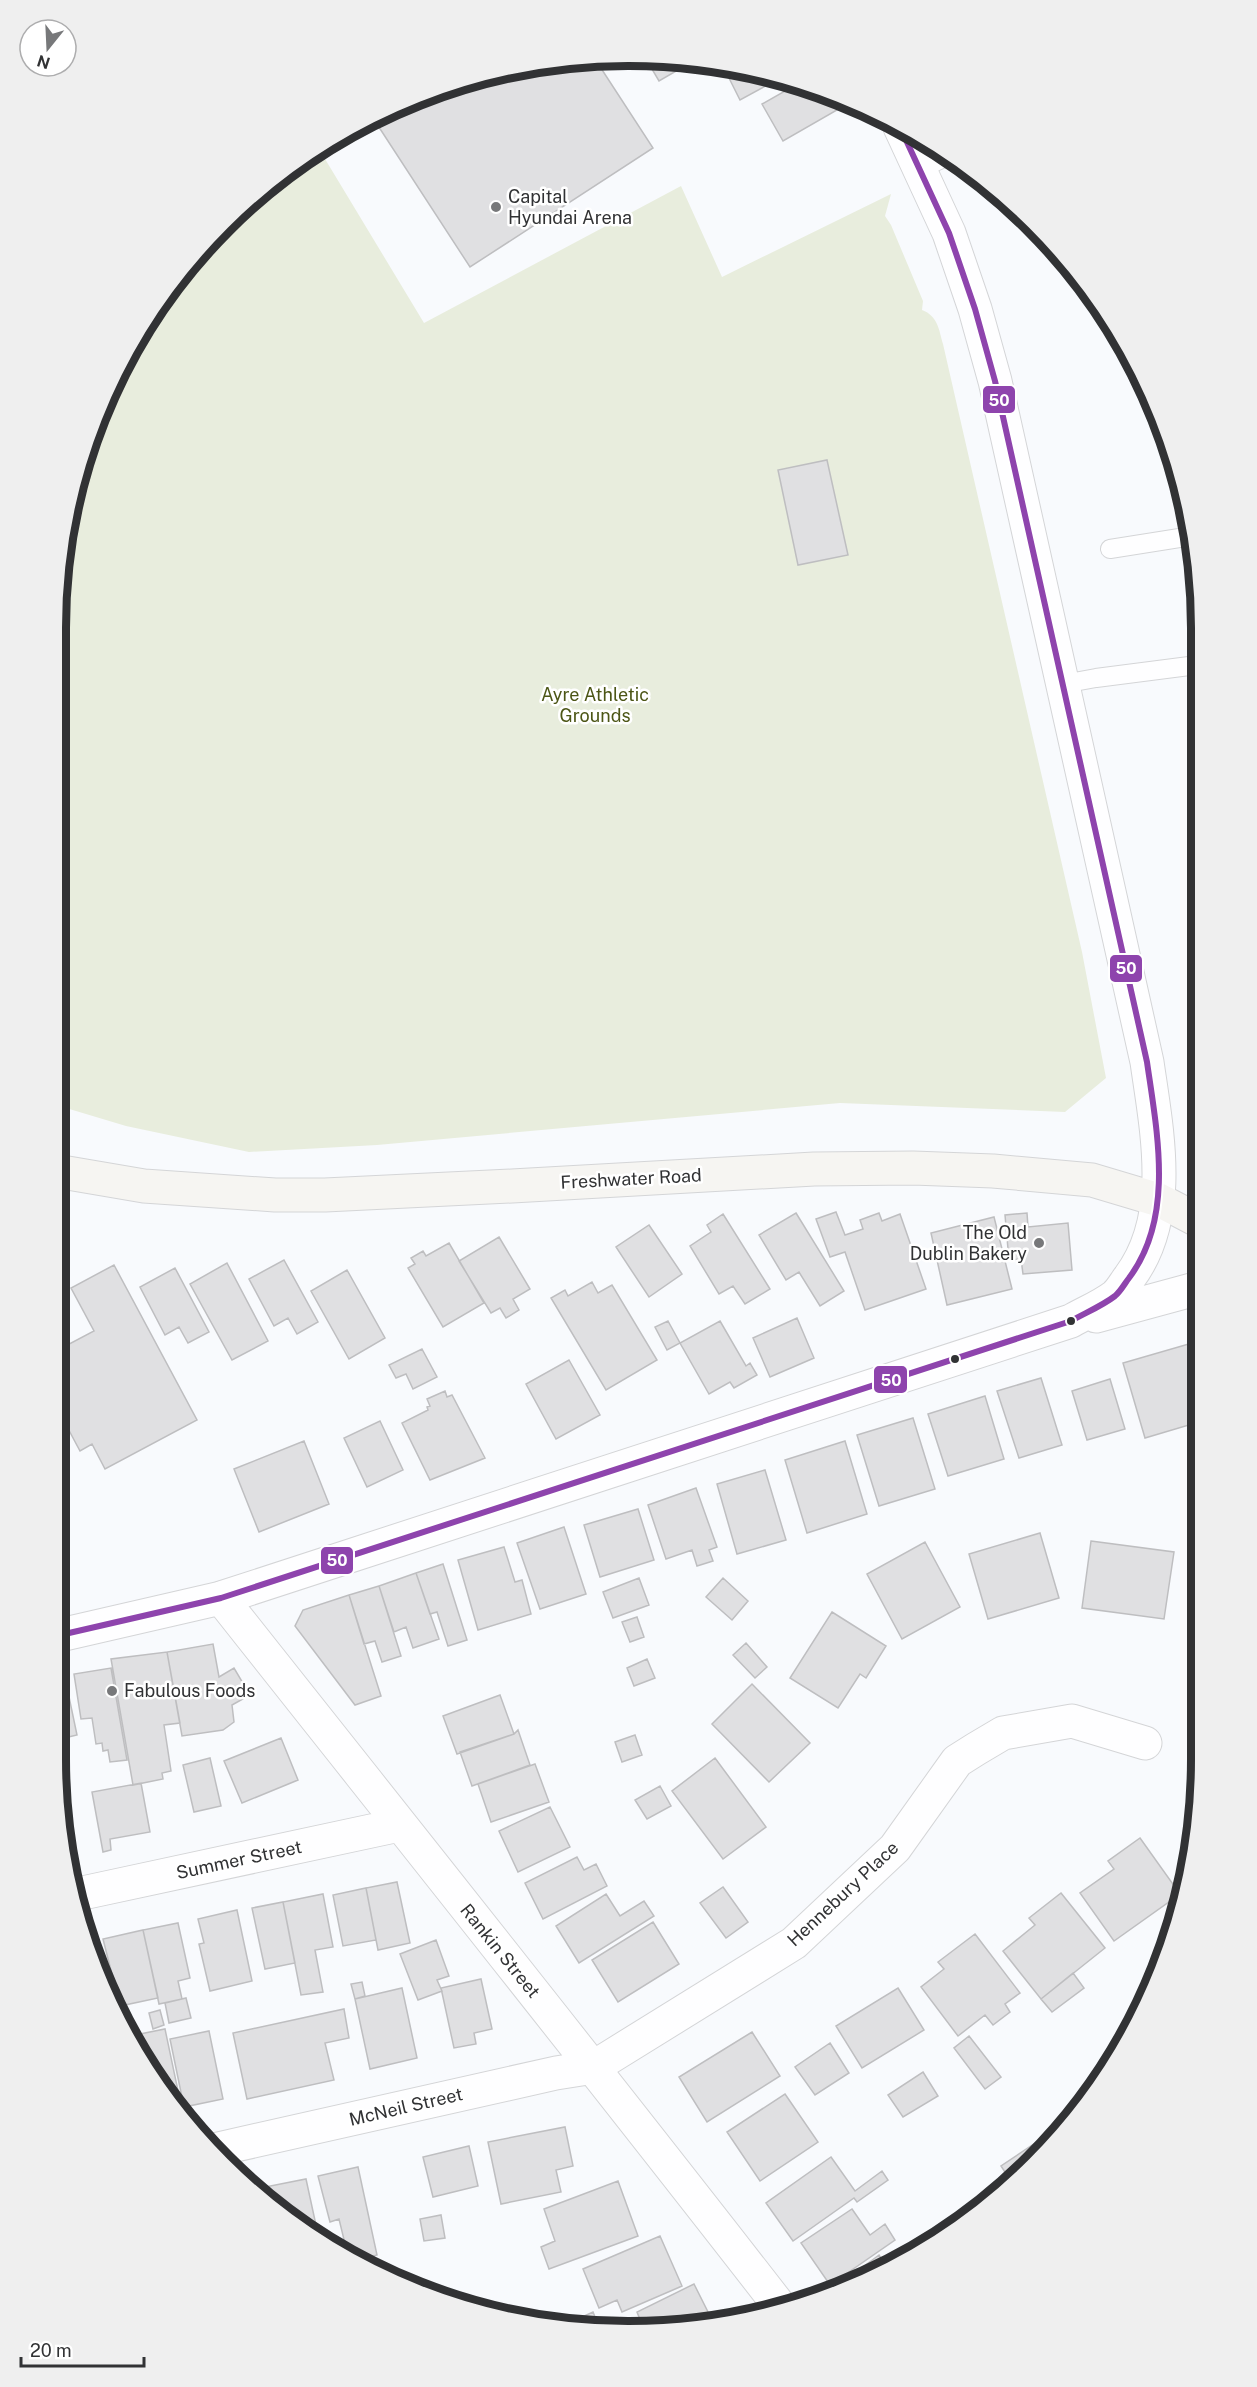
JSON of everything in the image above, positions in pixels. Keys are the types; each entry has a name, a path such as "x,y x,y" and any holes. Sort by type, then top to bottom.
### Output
{"main road":[{"name":"Freshwater Road","path":"66,1173 144,1186 285,1195 512,1186 814,1168 993,1171 1092,1180 1159,1200 1191,1217"}],"street":[{"path":"917,145 933,163 949,232 975,309 995,381 1006,442 1063,684 1147,1062 1158,1150 1159,1200 1149,1242 1141,1263 1116,1295 1071,1322"},
{"path":"66,1634 221,1598 1071,1322 1191,1290"},
{"name":"Rankin Street","path":"221,1598 399,1826 594,2067 776,2301"},
{"name":"Hennebury Place","path":"594,2067 794,1943 895,1848 957,1761 985,1744 1004,1733 1072,1721 1144,1743"},
{"name":"Summer Street","path":"83,1893 399,1826"},
{"name":"McNeil Street","path":"223,2148 545,2075 594,2067"}],"lane":[{"path":"1110,549 1183,537"},
{"path":"1063,684 1191,666"}],"green space":[{"name":"Ayre Athletic Grounds","path":"323,156 424,323 681,186 722,277 891,194 885,216 891,225 923,301 922,310 935,320 943,344 1082,952 1106,1078 1065,1112 840,1103 377,1145 249,1152 126,1126 66,1108 67,592 71,555 85,483 109,413 141,347 182,286 231,231 258,206 286,182"}],"building":[{"name":"Capital Hyundai Arena","path":"600,67 653,148 470,267 378,125 413,109 483,85 555,71"},
{"path":"651,67 677,68 678,70 659,81"},
{"path":"728,75 769,84 740,100"},
{"path":"788,89 834,105 837,110 783,141 762,104"},
{"path":"827,460 848,555 798,565 778,470"},
{"path":"836,1212 845,1235 863,1229 860,1220 879,1213 882,1221 900,1214 926,1289 865,1310 845,1252 830,1257 816,1219"},
{"path":"796,1213 844,1291 820,1306 799,1272 786,1280 759,1235"},
{"name":"The Old Dublin Bakery","path":"1027,1213 1028,1227 1068,1223 1072,1270 1023,1274 1021,1259 1009,1260 1005,1215"},
{"path":"723,1214 770,1289 745,1304 733,1286 719,1294 690,1246 711,1232 707,1225"},
{"path":"994,1217 1012,1289 947,1305 931,1233"},
{"path":"649,1225 682,1274 649,1297 616,1247"},
{"path":"499,1237 530,1289 513,1299 519,1310 506,1318 500,1308 491,1313 459,1261"},
{"path":"449,1243 484,1303 443,1327 408,1268 415,1264 411,1258 423,1251 426,1256"},
{"path":"284,1260 318,1322 297,1334 288,1318 274,1326 249,1279"},
{"path":"227,1263 268,1341 232,1360 190,1284"},
{"path":"114,1265 197,1420 105,1469 92,1444 80,1451 66,1425 66,1346 94,1331 71,1288"},
{"path":"175,1268 209,1332 188,1343 179,1327 165,1335 140,1287"},
{"path":"347,1270 385,1338 349,1359 311,1291"},
{"path":"592,1282 598,1293 612,1285 657,1360 606,1390 551,1298 565,1290 568,1296"},
{"path":"797,1318 814,1358 770,1377 753,1338"},
{"path":"668,1321 680,1343 667,1350 655,1327"},
{"path":"720,1321 746,1366 750,1363 757,1375 734,1388 730,1382 709,1394 680,1343"},
{"path":"1191,1343 1191,1424 1145,1438 1123,1363"},
{"path":"422,1349 437,1377 413,1389 406,1374 396,1378 389,1365"},
{"path":"569,1360 600,1415 556,1439 526,1384"},
{"path":"1041,1378 1062,1445 1019,1458 997,1391"},
{"path":"1110,1379 1125,1429 1087,1440 1072,1391"},
{"path":"445,1391 447,1397 452,1395 485,1458 430,1480 402,1423 428,1410 427,1407 430,1406 427,1399"},
{"path":"985,1396 1004,1459 948,1476 928,1414"},
{"path":"913,1418 935,1489 879,1506 857,1435"},
{"path":"380,1421 403,1470 367,1487 344,1438"},
{"path":"304,1441 329,1504 259,1532 234,1469"},
{"path":"845,1441 867,1514 807,1533 785,1460"},
{"path":"765,1470 786,1540 737,1554 717,1484"},
{"path":"696,1488 717,1547 709,1550 713,1561 697,1566 692,1550 666,1559 648,1505"},
{"path":"638,1509 654,1560 600,1577 584,1525"},
{"path":"564,1527 586,1594 540,1609 517,1543"},
{"path":"1040,1533 1059,1598 988,1619 969,1554"},
{"path":"1091,1541 1174,1552 1164,1619 1082,1608"},
{"path":"925,1542 960,1607 902,1639 867,1574"},
{"path":"504,1547 515,1582 522,1580 531,1614 478,1630 458,1560"},
{"path":"443,1564 467,1640 448,1646 437,1612 430,1614 416,1573"},
{"path":"416,1573 439,1639 413,1648 406,1627 394,1632 379,1586"},
{"path":"639,1578 649,1605 613,1618 603,1592"},
{"path":"723,1578 748,1601 732,1620 706,1597"},
{"path":"379,1586 401,1656 382,1662 375,1641 364,1644 349,1595"},
{"path":"349,1595 381,1696 355,1705 295,1626 303,1610"},
{"path":"832,1612 886,1646 866,1678 860,1674 838,1708 790,1678"},
{"path":"637,1617 644,1637 630,1642 622,1622"},
{"path":"746,1643 767,1667 755,1678 733,1655"},
{"path":"213,1644 219,1677 234,1668 250,1695 232,1705 234,1722 223,1730 182,1736 167,1652"},
{"path":"167,1652 180,1723 164,1725 171,1771 162,1773 163,1779 133,1785 111,1659"},
{"path":"647,1659 655,1678 634,1686 627,1668"},
{"path":"111,1668 127,1760 110,1762 108,1750 103,1751 102,1743 96,1744 92,1718 81,1719 74,1674"},
{"path":"66,1683 77,1735 66,1738"},
{"path":"752,1684 810,1743 769,1782 712,1724"},
{"path":"500,1695 514,1734 457,1754 443,1716"},
{"path":"518,1730 530,1765 472,1786 460,1752 514,1734"},
{"path":"635,1735 642,1755 622,1762 615,1742"},
{"path":"281,1738 298,1780 242,1803 224,1761"},
{"path":"210,1758 221,1806 194,1812 183,1765"},
{"path":"715,1758 766,1827 723,1859 672,1791"},
{"path":"535,1764 549,1802 491,1822 478,1784"},
{"path":"141,1783 150,1832 110,1839 111,1850 103,1852 92,1792"},
{"path":"660,1786 671,1806 647,1819 635,1800"},
{"path":"550,1807 570,1847 518,1872 499,1831"},
{"path":"1140,1838 1176,1888 1173,1899 1114,1941 1080,1893 1114,1869 1108,1861"},
{"path":"577,1857 584,1870 596,1864 607,1886 543,1919 525,1883"},
{"path":"397,1882 410,1943 378,1950 366,1888"},
{"path":"723,1887 748,1922 726,1938 700,1903"},
{"path":"366,1888 376,1940 343,1946 333,1895"},
{"path":"1061,1893 1105,1948 1041,1999 1003,1951 1035,1925 1029,1918"},
{"path":"323,1894 333,1947 315,1950 323,1992 301,1995 283,1902"},
{"path":"606,1894 620,1916 644,1901 654,1916 579,1963 556,1926"},
{"path":"283,1902 295,1963 265,1969 252,1908"},
{"path":"237,1910 252,1981 210,1991 199,1944 204,1943 198,1919"},
{"path":"653,1922 679,1964 618,2002 592,1960"},
{"path":"178,1923 190,1978 178,1981 182,1999 159,2004 143,1930"},
{"path":"143,1930 158,1998 123,2005 116,1988 103,1939"},
{"path":"975,1934 1020,1993 1005,2004 1010,2012 993,2025 985,2015 958,2036 921,1987 944,1969 938,1962"},
{"path":"436,1940 449,1976 437,1980 442,1991 418,2000 400,1954"},
{"path":"1073,1973 1084,1988 1052,2012 1041,1999"},
{"path":"481,1979 492,2029 474,2033 476,2044 454,2048 441,1988"},
{"path":"362,1982 365,1996 355,1999 351,1984"},
{"path":"402,1988 417,2058 370,2069 355,1999"},
{"path":"898,1988 924,2030 862,2068 836,2026"},
{"path":"186,1998 191,2018 169,2023 165,2003"},
{"path":"344,2009 349,2038 325,2043 334,2080 247,2099 233,2033"},
{"path":"160,2010 164,2025 153,2029 149,2013"},
{"path":"165,2029 179,2097 161,2071 138,2034"},
{"path":"209,2031 223,2099 187,2106 183,2102 170,2039"},
{"path":"752,2032 780,2076 707,2122 679,2077"},
{"path":"969,2036 1001,2077 985,2089 954,2048"},
{"path":"830,2043 849,2073 815,2095 795,2067"},
{"path":"923,2072 938,2096 903,2117 888,2095"},
{"path":"785,2094 818,2142 760,2181 727,2132"},
{"path":"565,2127 573,2166 556,2170 561,2192 501,2204 488,2142"},
{"path":"1043,2138 1006,2174 1001,2166"},
{"path":"469,2146 478,2186 433,2197 423,2157"},
{"path":"831,2157 855,2191 882,2171 888,2180 857,2202 854,2198 793,2241 766,2203"},
{"path":"358,2167 377,2255 369,2257 345,2245 339,2219 330,2222 318,2176"},
{"path":"306,2179 316,2226 286,2205 265,2187"},
{"path":"618,2181 638,2236 549,2269 541,2247 555,2241 544,2209"},
{"path":"852,2209 870,2235 885,2224 895,2240 829,2284 801,2243"},
{"path":"441,2215 445,2238 424,2241 420,2219"},
{"path":"660,2236 682,2286 622,2312 617,2300 599,2308 583,2269"},
{"path":"879,2255 882,2260 877,2263 854,2273"},
{"path":"694,2284 709,2315 632,2321 639,2317 637,2312"},
{"path":"593,2312 596,2320 592,2320 578,2319"}],"transit line":[{"name":"50","path":"66,1634 221,1598 1071,1321 1115,1296 1143,1254 1153,1228 1158,1201 1159,1173 1155,1117 1147,1062 995,381 975,309 949,233 905,139"}],"place":[{"name":"Capital Hyundai Arena","path":"496,207"},
{"name":"The Old Dublin Bakery","path":"1039,1243"},
{"name":"Fabulous Foods","path":"112,1691"}]}
